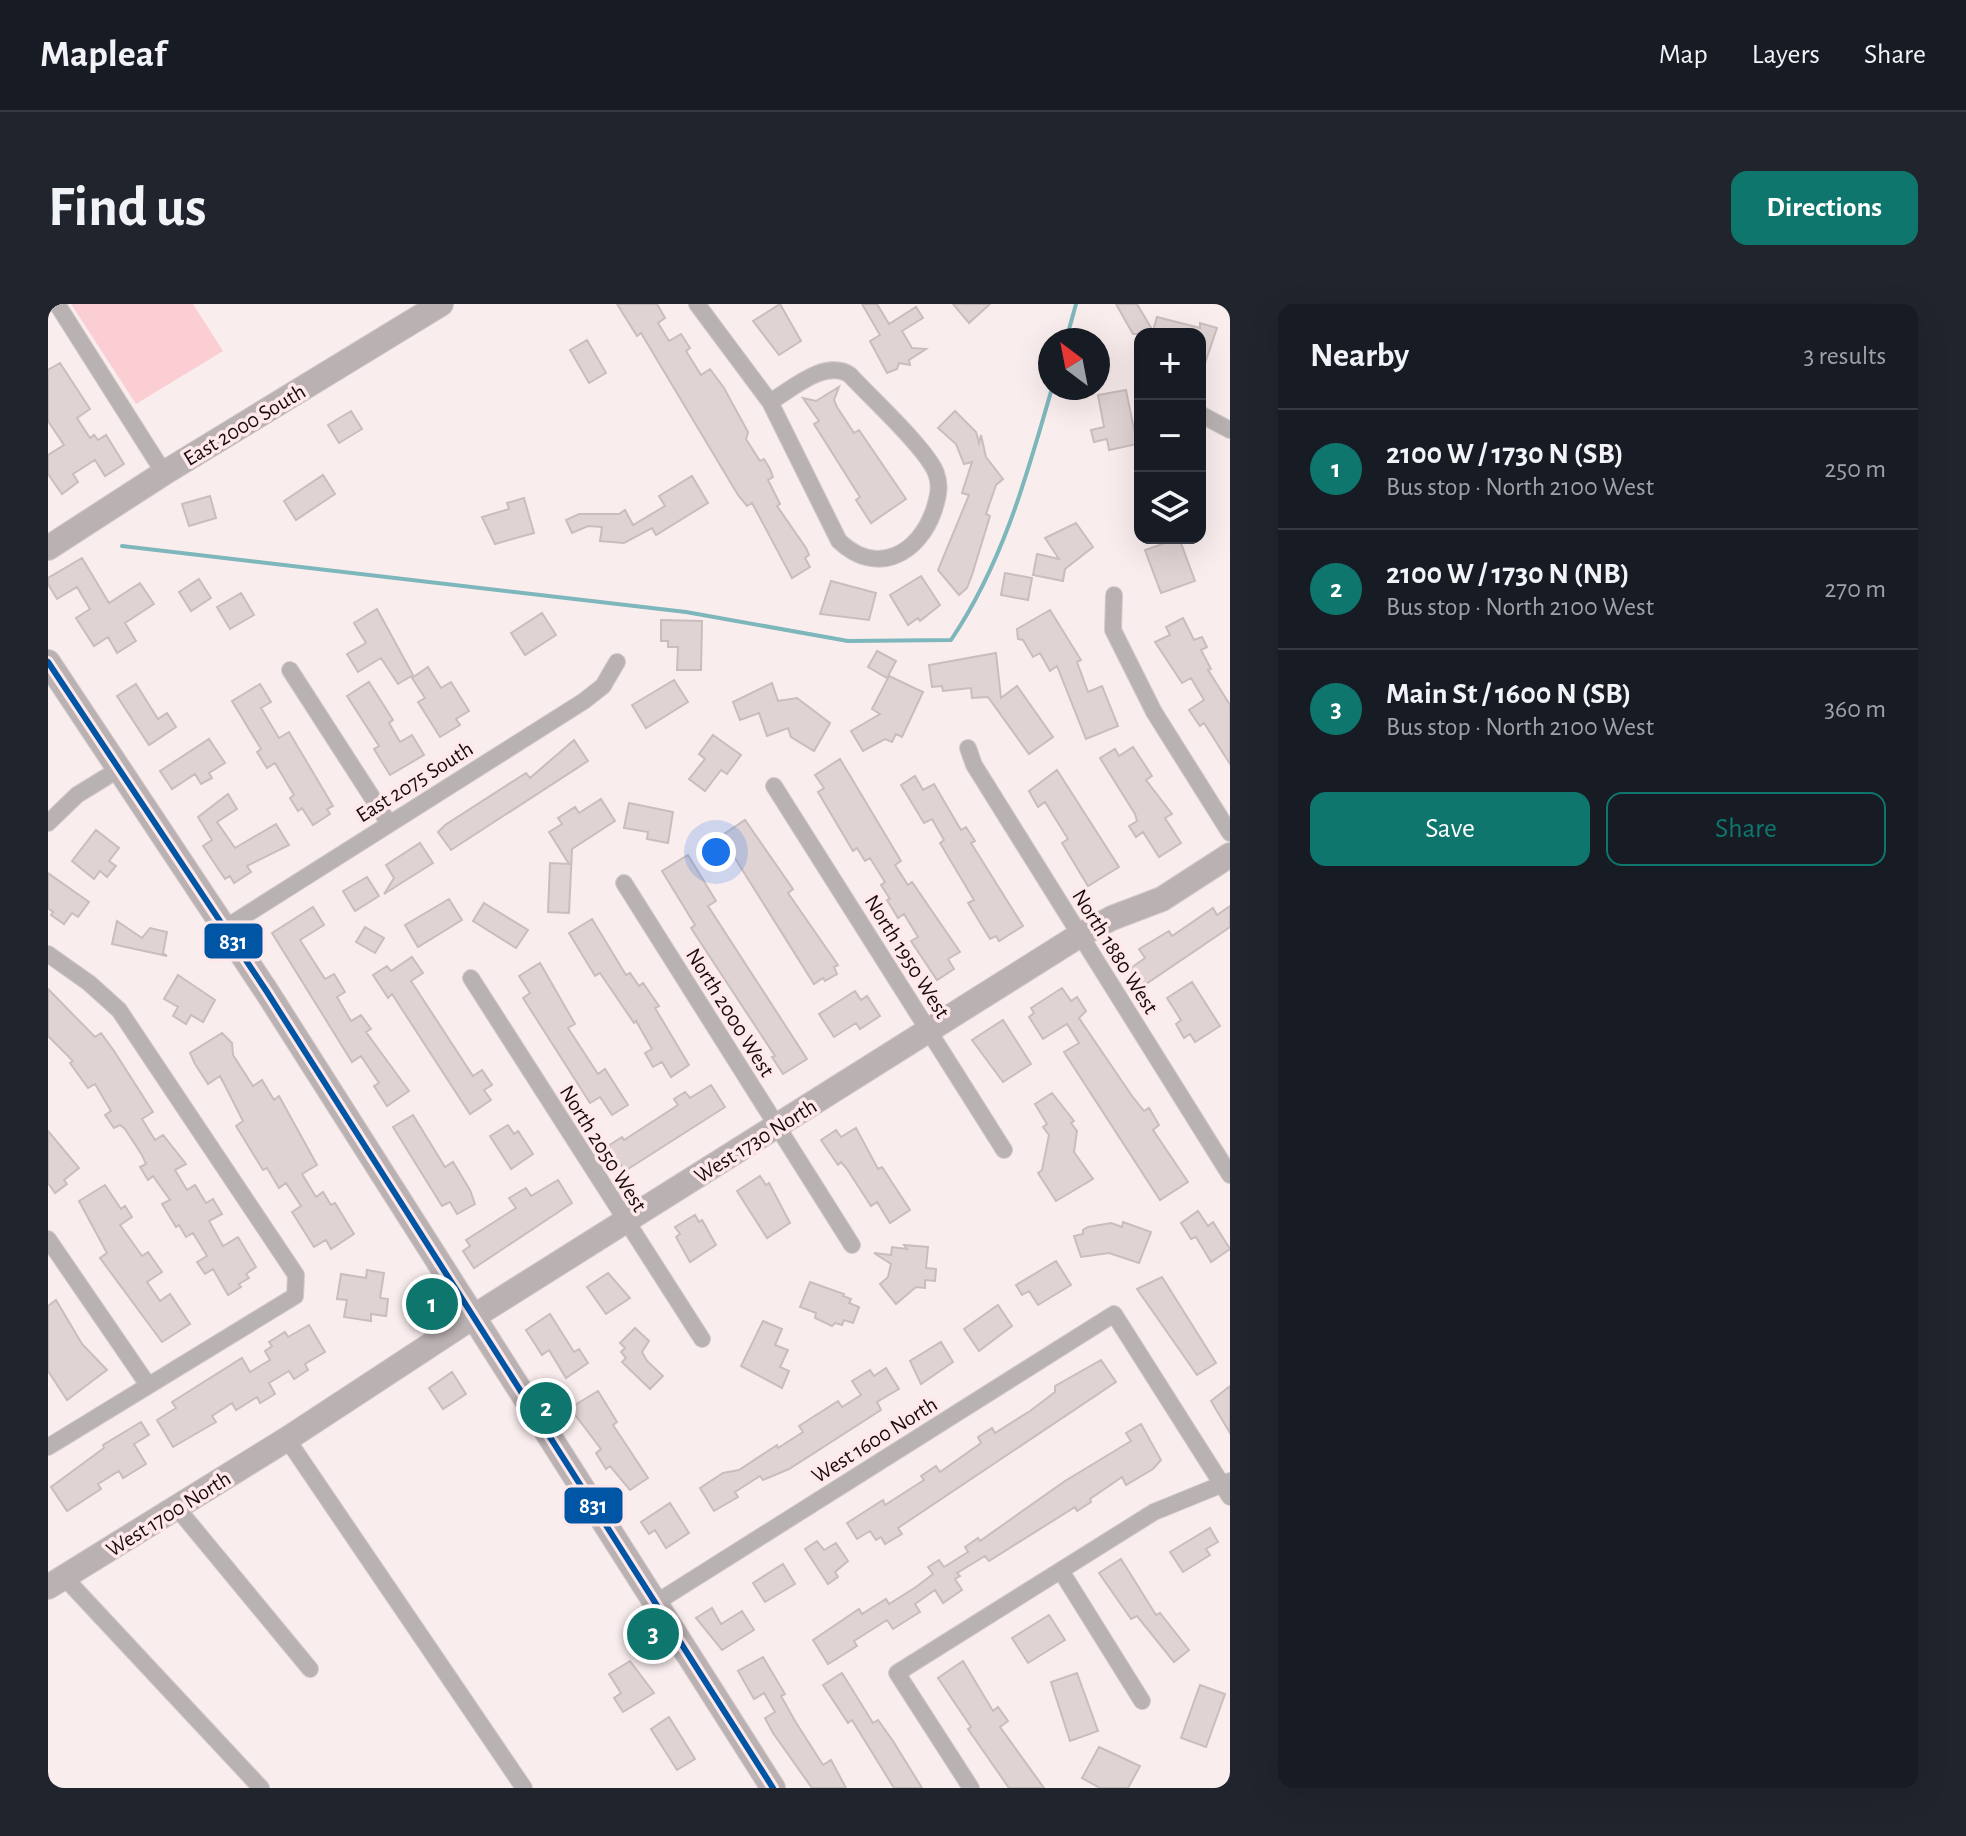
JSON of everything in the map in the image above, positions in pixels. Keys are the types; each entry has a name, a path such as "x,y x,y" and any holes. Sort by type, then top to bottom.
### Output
{"street":[{"path":"57,304 164,473"},
{"name":"East 2000 South","path":"48,548 164,473 441,304"},
{"path":"697,304 770,402 839,541 851,552 867,557 894,556 912,549 927,526 937,498 935,471 850,375 839,370 822,371 770,402"},
{"path":"1206,417 1230,430"},
{"path":"1114,595 1113,630 1154,712 1230,833"},
{"path":"48,662 116,771 267,992 773,1788"},
{"name":"East 2075 South","path":"225,928 388,822 584,701 603,686 617,662"},
{"path":"290,670 388,822"},
{"name":"North 1880 West","path":"968,748 974,765 1230,1175"},
{"path":"48,823 77,795 116,771"},
{"name":"North 1950 West","path":"774,786 1004,1150"},
{"name":"West 1730 North","path":"287,1439 473,1317 1080,935 1112,918 1162,899 1230,855"},
{"name":"North 2000 West","path":"624,883 852,1245"},
{"path":"48,954 89,983 119,1010 296,1275 295,1296 48,1447"},
{"name":"North 2050 West","path":"471,978 702,1339"},
{"path":"48,1239 148,1385"},
{"name":"West 1600 North","path":"657,1602 1114,1314 1228,1488"},
{"path":"287,1439 524,1788"},
{"name":"West 1700 North","path":"56,1582 287,1439"},
{"path":"971,1788 897,1673 1154,1512 1191,1494 1228,1488"},
{"path":"177,1508 310,1669"},
{"path":"1061,1571 1142,1701"},
{"path":"56,1582 261,1788"}],"shaded area":[{"path":"71,304 193,304 223,351 136,404"}],"building":[{"path":"617,304 657,304 665,318 658,323 669,341 681,334 690,348 686,351 701,375 710,369 724,388 748,432 746,439 760,461 764,459 770,469 773,477 768,480 780,504 777,506 806,548 809,555 805,558 810,567 792,578 752,503 747,506 738,495 641,333 637,336"},
{"path":"780,304 801,341 779,355 753,321"},
{"path":"862,304 877,304 889,324 916,307 923,318 902,331 912,348 926,349 909,360 910,365 899,363 897,369 887,373 870,341 880,335"},
{"path":"953,304 990,304 969,323"},
{"path":"1116,304 1137,304 1151,328 1134,328 1133,334"},
{"path":"1157,317 1200,328 1154,328"},
{"path":"1200,323 1217,328 1206,360 1206,328 1200,328"},
{"path":"587,340 606,373 589,383 570,350"},
{"path":"60,363 90,409 77,418 90,438 94,435 98,440 106,435 124,464 105,476 95,460 73,474 78,482 62,494 48,474 48,455 64,445 48,421 48,370"},
{"path":"839,387 834,400 837,407 854,433 859,430 906,499 871,523 856,500 860,497 814,424 819,421 803,398 816,401"},
{"path":"1126,390 1134,445 1109,450 1107,439 1094,442 1091,430 1104,427 1099,400 1110,400 1110,393"},
{"path":"351,411 362,429 339,443 328,425"},
{"path":"955,411 976,432 979,443 981,435 986,457 1003,479 996,485 986,514 990,516 972,575 967,588 959,595 938,570 969,495 962,493 972,462 964,464 956,444 938,428"},
{"path":"323,475 335,494 296,520 284,501"},
{"path":"692,476 708,503 656,535 652,528 624,543 600,541 602,527 588,526 572,533 566,520 579,514 619,514 625,510 633,525 665,506 659,496"},
{"path":"210,496 216,518 189,526 182,504"},
{"path":"524,498 534,533 495,544 482,517 509,509 507,503"},
{"path":"1076,523 1093,547 1065,569 1063,581 1033,575 1037,554 1059,559 1045,538"},
{"path":"1162,544 1181,544 1195,581 1161,593 1145,550"},
{"path":"82,558 109,603 140,583 154,604 125,623 136,641 117,653 108,637 94,646 76,618 90,609 77,587 57,599 48,584 48,578"},
{"path":"1005,573 1032,578 1028,600 1001,595"},
{"path":"921,576 940,605 920,621 918,618 908,625 890,595"},
{"path":"199,579 211,598 191,611 179,592"},
{"path":"831,581 876,593 869,620 820,614"},
{"path":"241,593 254,615 230,629 217,607"},
{"path":"377,609 413,675 398,684 381,658 358,672 347,654 366,643 354,623"},
{"path":"1050,610 1081,660 1077,662 1088,692 1102,686 1118,726 1086,739 1057,666 1050,671 1040,653 1033,657 1023,640 1018,639 1017,629"},
{"path":"542,613 556,635 525,655 511,633"},
{"path":"1183,618 1194,640 1202,637 1207,647 1201,650 1211,669 1208,670 1230,705 1230,764 1204,723 1200,726 1189,710 1204,700 1191,678 1182,683 1155,642 1170,635 1166,627"},
{"path":"661,620 702,621 701,670 677,670 678,647 668,647 668,641 661,641"},
{"path":"877,651 896,661 887,678 868,667"},
{"path":"996,653 1001,698 1017,686 1053,737 1029,754 988,697 972,698 971,688 943,691 942,686 932,687 929,665"},
{"path":"428,667 441,688 451,682 469,711 456,719 460,725 440,737 418,702 425,698 412,678"},
{"path":"889,676 923,692 902,737 896,734 892,742 885,739 863,751 851,731 880,714 872,709"},
{"path":"674,680 688,702 646,728 632,705"},
{"path":"369,682 393,720 389,723 400,742 412,735 424,755 390,775 374,749 379,746 347,696"},
{"path":"772,683 778,701 797,698 830,723 814,751 791,737 788,728 767,736 759,713 740,720 733,702"},
{"path":"136,684 158,719 167,713 176,727 149,745 117,696"},
{"path":"260,684 271,702 261,708 279,738 289,732 333,806 327,809 330,814 313,825 302,808 298,811 290,798 294,795 275,763 267,768 257,752 261,749 232,701"},
{"path":"713,735 741,755 727,774 721,770 705,791 689,779 705,759 699,754"},
{"path":"209,739 225,763 209,773 212,778 201,784 195,774 172,789 160,771"},
{"path":"574,740 588,761 451,850 438,832 445,825 526,773 530,778"},
{"path":"1133,747 1152,776 1146,780 1172,814 1165,818 1181,843 1159,857 1143,832 1136,837 1129,826 1137,821 1135,814 1100,758 1115,749 1119,756"},
{"path":"840,759 901,861 895,865 908,885 912,882 960,952 948,959 954,969 937,980 911,941 918,937 904,914 898,918 887,900 890,899 881,885 885,882 870,858 865,861 857,848 853,851 818,792 824,788 815,775"},
{"path":"1057,770 1119,867 1088,886 1062,843 1068,839 1045,802 1038,807 1029,791"},
{"path":"915,776 923,790 934,784 961,830 966,827 975,841 971,843 1023,926 999,941 996,936 990,939 968,903 974,900 940,843 944,840 932,819 924,823 901,785"},
{"path":"228,794 237,809 217,822 235,848 276,824 289,845 247,866 251,872 234,883 230,876 225,879 203,846 212,840 198,817"},
{"path":"601,799 615,821 572,849 569,913 548,912 550,863 569,864 549,832 562,824 558,818 575,807 579,813"},
{"path":"629,803 673,812 668,843 647,839 648,832 624,828"},
{"path":"745,820 793,889 788,893 838,965 834,967 837,974 825,981 823,978 814,984 721,836"},
{"path":"96,830 119,848 109,861 116,866 107,877 100,871 94,879 72,861"},
{"path":"420,843 433,863 384,894 394,878 386,865"},
{"path":"688,855 716,901 708,906 807,1059 783,1074 772,1057 775,1056 691,928 695,925 662,871"},
{"path":"48,873 89,902 78,917 72,913 64,924 51,915 53,912 48,908"},
{"path":"367,877 379,896 355,911 343,891"},
{"path":"449,899 462,920 418,947 405,925"},
{"path":"484,903 528,930 516,948 473,921"},
{"path":"1230,906 1230,927 1143,986 1131,968 1145,958 1139,949 1169,931 1172,936 1213,908 1217,915"},
{"path":"313,907 324,925 300,940 325,979 334,974 345,992 337,997 351,1021 361,1015 371,1029 366,1032 409,1091 387,1106 374,1086 379,1083 361,1056 352,1062 272,933"},
{"path":"592,919 626,975 630,973 639,986 643,983 659,1006 655,1008 689,1065 671,1077 662,1062 653,1067 645,1053 652,1049 636,1021 634,1023 600,973 595,976 569,933"},
{"path":"117,921 142,938 150,928 167,932 163,953 167,956 112,944"},
{"path":"365,927 384,938 375,953 356,942"},
{"path":"412,957 423,973 411,981 473,1076 482,1070 492,1085 484,1090 491,1100 470,1114 392,994 388,998 373,975 387,966 391,971"},
{"path":"540,963 575,1024 568,1028 598,1074 605,1069 628,1105 612,1115 600,1097 590,1103 523,998 530,993 519,976"},
{"path":"178,975 215,1000 203,1022 191,1015 186,1024 173,1016 178,1007 164,999"},
{"path":"1192,982 1220,1026 1195,1042 1190,1034 1184,1038 1176,1024 1181,1020 1167,998"},
{"path":"1062,988 1071,1001 1077,997 1086,1011 1079,1018 1132,1096 1144,1111 1149,1108 1159,1125 1153,1130 1188,1182 1160,1200 1064,1052 1079,1043 1067,1024 1043,1039 1029,1017 1034,1013 1031,1008"},
{"path":"48,989 95,1037 101,1033 114,1051 153,1112 142,1119 155,1140 163,1135 186,1164 175,1170 187,1190 195,1185 206,1203 213,1199 222,1214 209,1221 223,1246 238,1237 256,1267 246,1274 249,1278 239,1284 241,1287 228,1295 213,1269 205,1274 197,1262 207,1256 193,1233 186,1237 179,1225 176,1227 162,1204 170,1200 153,1176 148,1180 140,1167 146,1164 142,1155 125,1129 120,1125 114,1128 105,1115 111,1111 95,1084 88,1088 70,1063 73,1061 48,1036"},
{"path":"855,991 861,1000 867,996 880,1016 860,1029 856,1023 834,1037 819,1014"},
{"path":"1003,1020 1031,1064 1003,1082 972,1040"},
{"path":"222,1033 232,1043 233,1055 253,1086 262,1080 274,1100 279,1096 317,1165 302,1174 316,1197 323,1192 331,1205 335,1203 354,1234 331,1249 326,1240 314,1247 292,1212 301,1206 286,1183 279,1188 267,1168 263,1170 236,1126 243,1121 220,1076 208,1084 195,1064 190,1053"},
{"path":"711,1085 725,1107 625,1171 608,1146 622,1137 624,1140 678,1105 674,1099 685,1092 690,1098"},
{"path":"1052,1093 1074,1121 1071,1123 1077,1131 1074,1152 1093,1179 1056,1201 1038,1173 1042,1170 1049,1135 1043,1127 1047,1124 1035,1104"},
{"path":"413,1115 445,1167 453,1162 475,1204 457,1214 450,1202 442,1206 393,1127"},
{"path":"508,1125 514,1134 518,1131 533,1154 511,1169 490,1136"},
{"path":"856,1128 878,1169 882,1167 910,1210 890,1223 877,1202 871,1206 847,1169 841,1162 838,1165 821,1140 836,1130 841,1137"},
{"path":"48,1131 79,1168 64,1180 67,1184 55,1193 48,1183"},
{"path":"760,1176 766,1185 769,1183 790,1223 767,1238 737,1191"},
{"path":"558,1180 572,1203 474,1268 463,1251 470,1246 466,1240 516,1208 509,1198 526,1188 531,1196"},
{"path":"105,1185 121,1209 125,1206 132,1217 120,1225 142,1256 148,1252 162,1272 147,1282 160,1301 170,1294 190,1324 162,1342 100,1258 107,1253 79,1201"},
{"path":"1198,1211 1208,1226 1213,1222 1230,1249 1211,1262 1196,1237 1191,1239 1181,1223"},
{"path":"695,1215 699,1222 702,1220 716,1245 690,1262 676,1237 680,1234 675,1227"},
{"path":"1123,1222 1151,1232 1139,1263 1109,1253 1081,1257 1074,1236 1083,1234 1088,1227 1111,1223 1122,1227"},
{"path":"904,1245 928,1247 926,1268 936,1269 935,1281 925,1280 925,1288 916,1287 896,1304 880,1284 888,1277 891,1264 874,1253 891,1255 892,1247 907,1249"},
{"path":"1056,1261 1071,1285 1038,1305 1029,1291 1022,1295 1016,1285"},
{"path":"367,1270 384,1273 380,1298 388,1299 386,1316 371,1314 371,1321 344,1317 347,1300 337,1299 341,1274 366,1278"},
{"path":"608,1273 630,1298 606,1314 587,1287"},
{"path":"1162,1277 1216,1363 1197,1375 1137,1289"},
{"path":"810,1282 851,1299 849,1303 859,1307 853,1323 844,1320 842,1325 835,1323 832,1326 815,1318 816,1313 800,1307"},
{"path":"56,1300 82,1344 107,1370 67,1400 48,1371 48,1306"},
{"path":"998,1305 1012,1326 979,1351 964,1329"},
{"path":"550,1314 574,1352 579,1349 588,1363 566,1378 549,1350 542,1355 526,1330"},
{"path":"763,1321 782,1329 775,1345 788,1350 780,1367 789,1371 782,1388 741,1366"},
{"path":"309,1325 325,1352 305,1364 308,1370 294,1379 289,1371 269,1383 275,1394 260,1403 257,1397 236,1410 232,1403 212,1416 216,1422 173,1447 157,1420 176,1408 172,1402 242,1358 250,1372 270,1360 265,1351 272,1346 269,1342 285,1332 288,1337"},
{"path":"635,1328 649,1341 642,1352 647,1361 663,1376 650,1389 622,1362 626,1358 621,1352 625,1348 620,1343"},
{"path":"941,1342 953,1362 921,1384 910,1361"},
{"path":"1101,1360 1116,1382 898,1528 902,1534 885,1544 881,1537 876,1540 870,1531 857,1539 847,1523 883,1500 885,1505 924,1480 921,1476 936,1466 940,1472 981,1443 978,1437 992,1428 995,1433 1055,1392 1055,1386"},
{"path":"886,1368 899,1389 877,1402 881,1410 789,1469 763,1480 760,1476 735,1492 738,1497 714,1511 700,1488 723,1473 739,1470 777,1445 778,1448 803,1432 799,1426 838,1401 842,1407 861,1395 852,1381 870,1370 874,1376"},
{"path":"452,1372 466,1394 443,1409 429,1388"},
{"path":"1230,1386 1230,1433 1211,1401"},
{"path":"598,1391 617,1422 613,1425 648,1478 630,1490 610,1466 606,1469 596,1453 601,1449 570,1408"},
{"path":"141,1422 149,1435 134,1444 146,1464 123,1478 119,1471 98,1484 101,1489 67,1511 51,1487 104,1448 103,1445"},
{"path":"1141,1424 1161,1460 1153,1469 1126,1485 1122,1477 1077,1511 1075,1507 989,1561 985,1556 957,1573 960,1576 955,1579 962,1590 943,1603 935,1590 915,1604 920,1612 893,1629 887,1620 854,1641 857,1646 828,1664 813,1640 859,1609 862,1614 886,1599 889,1604 916,1587 933,1574 928,1567 939,1560 944,1567 968,1552 965,1547 978,1538 980,1541 1065,1481 1131,1441 1126,1433"},
{"path":"670,1503 689,1533 666,1548 655,1530 649,1534 641,1522"},
{"path":"1210,1528 1218,1542 1206,1549 1210,1555 1183,1572 1170,1552"},
{"path":"817,1541 824,1550 836,1543 848,1561 835,1572 838,1577 828,1584 805,1549"},
{"path":"1121,1559 1156,1615 1160,1613 1189,1650 1174,1662 1137,1616 1131,1619 1099,1573"},
{"path":"783,1564 795,1584 765,1602 753,1583"},
{"path":"712,1608 721,1624 742,1611 754,1630 722,1650 696,1618"},
{"path":"1049,1615 1065,1640 1028,1663 1012,1638"},
{"path":"763,1657 785,1694 781,1696 795,1721 823,1765 831,1760 846,1788 812,1788 773,1733 765,1718 775,1712 764,1693 754,1699 738,1671"},
{"path":"630,1661 654,1693 623,1712 614,1698 621,1693 609,1674"},
{"path":"963,1661 993,1711 998,1707 1008,1721 1000,1727 1044,1788 1009,1788 968,1729 971,1727 938,1678"},
{"path":"842,1673 873,1723 878,1720 922,1788 894,1788 852,1720 848,1723 823,1685"},
{"path":"1077,1673 1098,1731 1070,1741 1051,1682"},
{"path":"1200,1685 1225,1694 1206,1747 1181,1738"},
{"path":"669,1717 695,1759 677,1770 651,1729"},
{"path":"1099,1747 1140,1766 1128,1788 1100,1788 1082,1778"}],"waterway":[{"path":"1069,328 1076,304"},
{"path":"122,546 686,612 848,641 951,640 985,580 1012,518 1048,400"}],"transit line":[{"name":"831","path":"48,662 267,992 773,1788"}],"place":[{"name":"2100 W / 1730 N (SB)","path":"432,1304"},
{"name":"2100 W / 1730 N (NB)","path":"546,1408"},
{"name":"Main St / 1600 N (SB)","path":"653,1634"}]}
